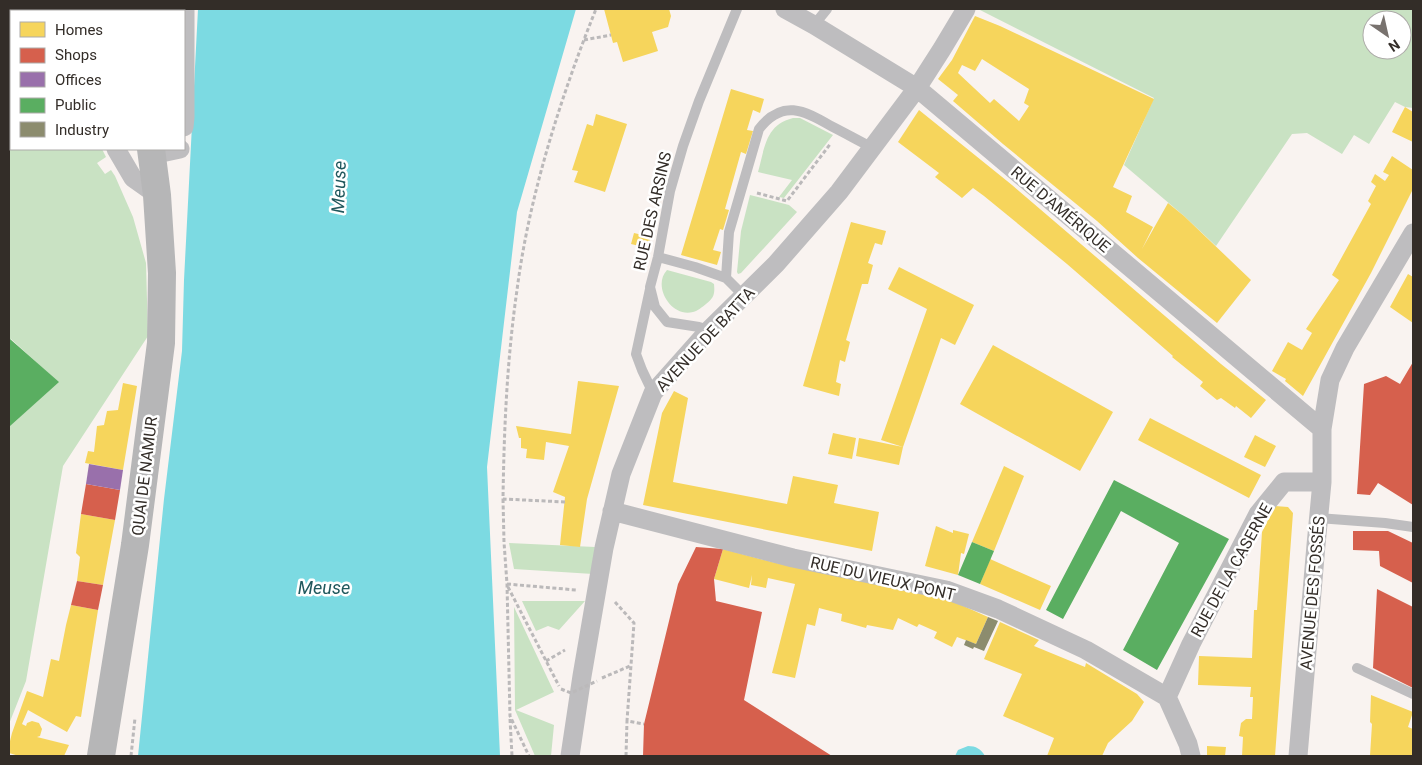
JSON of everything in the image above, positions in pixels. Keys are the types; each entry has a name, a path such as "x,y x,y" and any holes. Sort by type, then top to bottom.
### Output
{"main road":[{"name":"QUAI DE NAMUR","path":"101,756 136,545 160,343 162,273 157,195 151,152"}],"street":[{"name":"RUE D'AMÉRIQUE","path":"786,9 917,88 1322,429"},
{"name":"AVENUE DE BATTA","path":"570,756 582,676 612,511 621,474 653,392 709,330 776,264 839,192 917,88 966,9"},
{"path":"185,10 185,118"},
{"path":"117,150 133,178 157,195"},
{"path":"151,152 170,150"},
{"name":"AVENUE DES FOSSÉS","path":"1298,756 1322,482 1322,429 1330,380 1345,348 1413,233"},
{"name":"RUE DE LA CASERNE","path":"1167,696 1190,644 1258,514 1284,482 1322,482"},
{"name":"RUE DU VIEUX PONT","path":"612,511 793,558 946,590 998,609 1086,650 1167,696"},
{"path":"1167,696 1188,744 1191,756"}],"lane":[{"name":"RUE DES ARSINS","path":"709,330 667,322 655,307 650,287 658,257 670,191 683,146 737,9"},
{"path":"814,25 827,9"},
{"path":"726,278 729,232 759,129 765,122 776,113 784,110 798,110 813,115 873,148"},
{"path":"658,257 726,278 744,296"},
{"path":"650,287 636,354 653,392"},
{"path":"1318,518 1413,527"},
{"path":"1357,668 1413,694"}],"path":[{"path":"512,756 503,498 504,424 510,348 517,288 532,209 570,81 596,9"},
{"path":"584,40 611,35"},
{"path":"742,190 787,201 841,131"},
{"path":"503,498 565,502"},
{"path":"507,584 597,592"},
{"path":"507,584 561,688 570,693 631,666"},
{"path":"616,604 634,623 626,756"},
{"path":"546,662 572,646"},
{"path":"510,716 529,756"},
{"path":"627,721 644,724"}],"green space":[{"path":"9,9 35,9 10,10 10,150 102,150 106,157 97,163 105,174 111,170 115,176 133,217 146,263 148,336 63,466 26,681 9,724 9,427 58,382 11,339 9,340"},
{"path":"980,9 1413,9 1413,108 1405,107 1395,102 1369,144 1354,135 1342,154 1307,133 1292,134 1216,246 1124,165 1154,98"},
{"path":"800,118 833,135 784,198 779,197 792,180 758,172 771,132 784,121"},
{"path":"750,195 789,205 797,212 738,274 741,231"},
{"path":"667,270 711,282 714,284 712,298 700,309 685,313 671,306 663,292 662,284"},
{"path":"509,543 595,547 593,574 514,569"},
{"path":"522,601 585,601 559,630 548,626 536,631"},
{"path":"514,607 554,692 516,710 554,725 551,756 535,756 515,710"}],"water":[{"name":"Meuse","path":"198,9 576,9 517,212 487,467 500,756 138,756 164,499 182,351"},
{"path":"968,746 978,748 985,756 955,756 958,750"}],"building: Homes":[{"path":"604,9 669,9 671,16 668,27 652,32 658,51 623,62 617,42 613,43"},
{"path":"975,16 1154,99 1113,187 1132,196 1126,212 1153,227 1142,249 1168,203 1251,280 1217,323 953,101 958,95 938,79 952,60","holes":["982,59 1029,89 1024,103 1029,106 1019,121 994,99 990,103 958,73 962,65 975,71"]},
{"path":"731,89 764,99 760,113 753,110 747,130 753,131 746,154 741,152 725,209 729,210 723,230 720,229 713,250 721,252 717,265 681,255"},
{"path":"1405,107 1413,112 1413,142 1392,132"},
{"path":"919,110 1012,185 1221,364 1266,400 1251,418 1236,406 1235,408 1221,398 1217,400 1200,386 1203,382 1067,264 984,196 973,188 962,198 935,177 939,173 898,142"},
{"path":"596,114 627,124 605,192 574,182 578,171 572,170 587,124 593,126"},
{"path":"1392,156 1413,170 1413,189 1371,273 1303,396 1285,381 1286,379 1272,371 1288,342 1302,350 1312,333 1306,329 1339,280 1332,275 1371,204 1368,201 1376,186 1371,182 1375,174 1385,181 1389,175 1383,172"},
{"path":"851,222 886,231 882,245 875,243 868,263 873,265 868,284 862,284 846,340 850,342 845,362 840,360 836,382 841,384 839,396 803,386"},
{"path":"634,233 651,237 648,248 631,244"},
{"path":"899,267 974,305 955,345 941,338 903,447 881,440 927,309 888,289"},
{"path":"1408,274 1413,277 1413,323 1390,307"},
{"path":"993,345 1113,412 1080,471 960,404"},
{"path":"578,381 619,386 587,499 580,547 560,545 565,497 553,492 569,446 546,442 544,460 526,458 527,449 521,448 521,438 519,438 516,426 571,434"},
{"path":"123,383 137,386 123,470 85,463 88,451 94,452 97,426 104,425 107,411 118,410"},
{"path":"674,391 688,398 673,482 787,504 793,476 838,485 834,503 879,512 872,551 643,505 662,413"},
{"path":"1150,418 1261,475 1249,498 1138,440"},
{"path":"833,433 856,438 852,459 828,454"},
{"path":"1255,435 1276,446 1265,467 1244,457"},
{"path":"859,438 903,447 899,465 856,456"},
{"path":"1004,466 1024,476 994,551 972,542"},
{"path":"1275,506 1288,507 1293,513 1275,756 1242,756 1243,737 1239,736 1241,723 1246,719 1252,719 1253,697 1250,697 1251,687 1198,685 1199,656 1252,658 1254,610 1257,610 1262,532"},
{"path":"81,514 115,520 103,585 77,581 80,557 76,553"},
{"path":"936,526 953,533 953,530 969,534 964,554 961,553 958,575 925,566"},
{"path":"723,549 772,562 950,600 988,617 976,644 957,637 952,647 934,638 937,632 919,624 917,627 898,618 893,630 867,625 866,628 841,621 842,614 819,608 815,626 807,624 795,678 772,673 795,584 768,578 766,588 751,585 752,575 749,588 714,579"},
{"path":"990,559 1051,586 1040,610 980,584"},
{"path":"71,605 98,610 81,717 76,716 67,732 28,710 22,724 26,726 27,723 32,721 39,723 42,729 40,736 37,737 69,745 64,756 19,756 9,753 12,733 27,691 43,697 51,659 59,661"},
{"path":"1000,622 1039,640 1034,646 1085,667 1086,663 1137,694 1144,702 1132,721 1108,743 1102,756 1047,756 1054,738 1003,716 1022,674 984,659"},
{"path":"1371,695 1413,712 1408,727 1413,729 1413,756 1370,756"},
{"path":"1207,746 1226,747 1225,756 1207,756"}],"building: Shops":[{"path":"1413,362 1413,505 1378,483 1370,495 1357,494 1364,384 1386,376 1400,384"},
{"path":"86,484 120,490 115,520 81,514"},
{"path":"1353,531 1388,531 1413,543 1413,583 1380,566 1379,551 1353,550"},
{"path":"696,547 723,549 714,579 716,601 762,612 744,700 832,756 643,756 644,724 678,584"},
{"path":"77,581 103,585 98,610 71,605"},
{"path":"1377,589 1413,607 1413,688 1373,668"}],"building: Offices":[{"path":"89,464 123,470 120,490 86,484"}],"building: Public":[{"path":"9,340 59,382 9,427"},
{"path":"1114,480 1229,539 1157,670 1123,650 1179,543 1121,511 1063,619 1046,610"},
{"path":"972,542 994,551 980,584 958,575"}],"building: Industry":[{"path":"988,617 998,621 984,651 964,645 966,640 976,644"}]}
